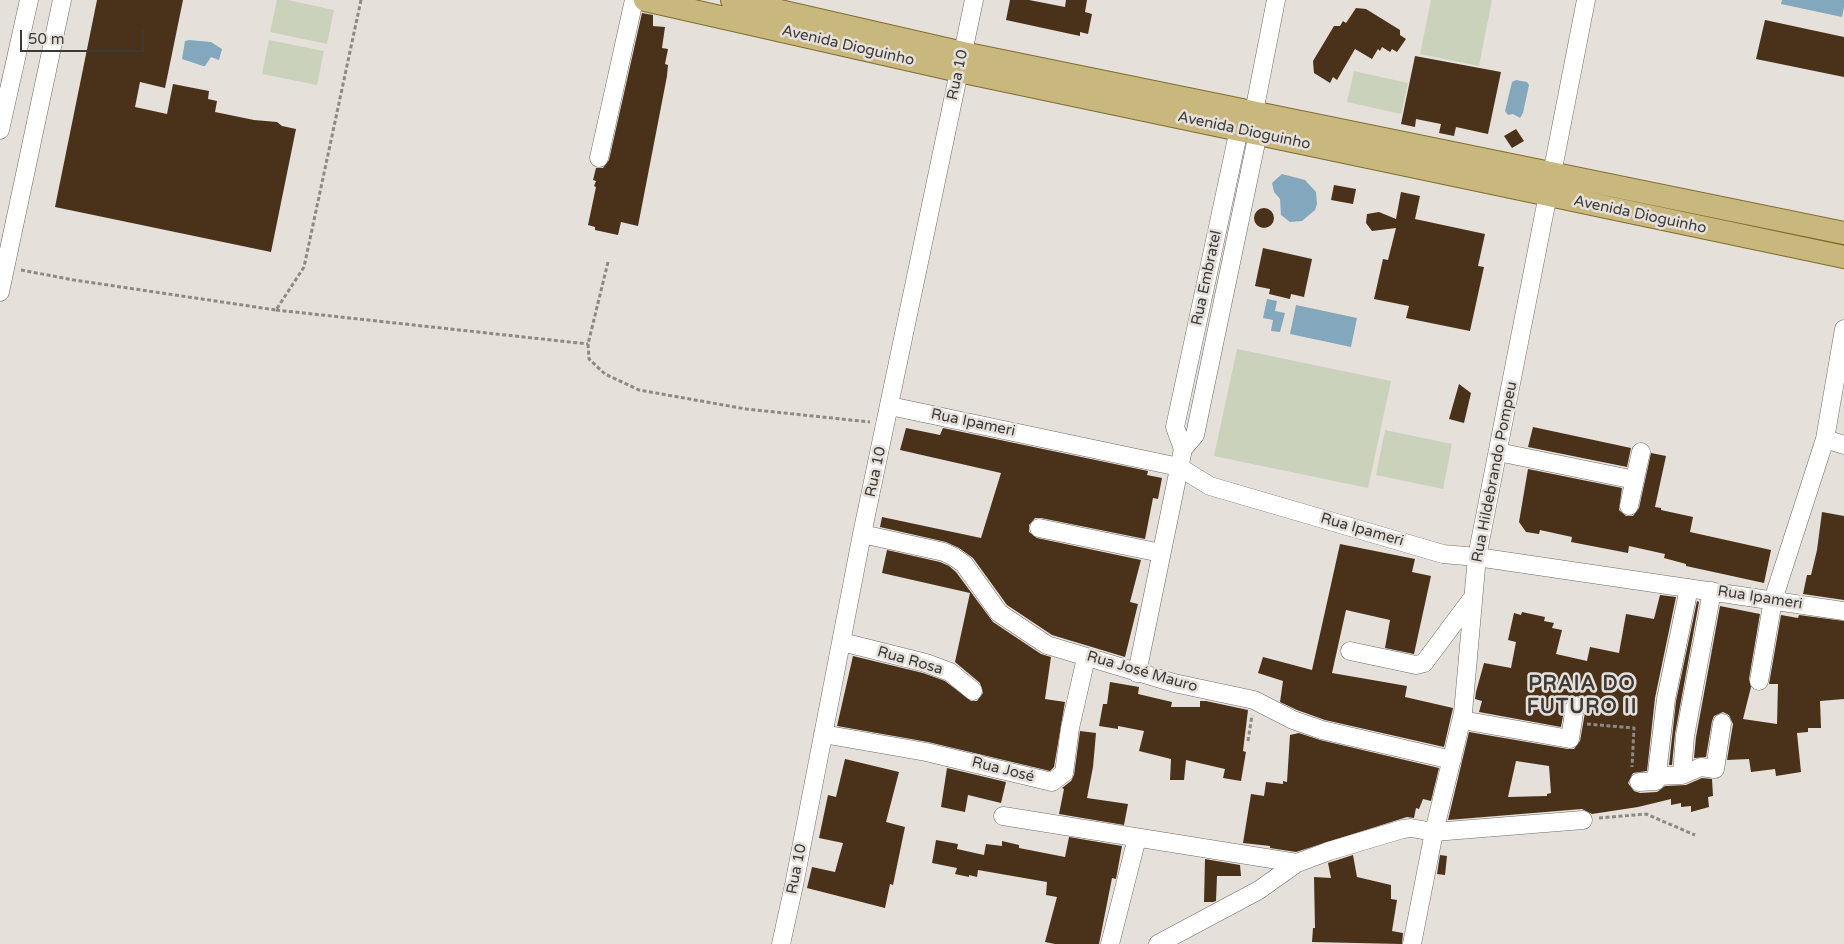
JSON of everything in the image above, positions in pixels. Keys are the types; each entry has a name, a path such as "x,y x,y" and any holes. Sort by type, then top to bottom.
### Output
{"main road":[{"name":"Avenida Dioguinho","path":"732,0 961,62"},
{"name":"Avenida Dioguinho","path":"657,1 961,62 1250,125 1551,185 1844,233"},
{"name":"Avenida Dioguinho","path":"1551,185 1844,257"}],"street":[{"path":"0,130 29,0"},
{"path":"0,292 5,267 6,239 62,0"},
{"path":"600,158 634,0"},
{"name":"Rua 10","path":"781,944 862,534 974,0"},
{"name":"Rua Embratel","path":"1138,673 1183,449 1195,435 1250,125 1276,0"},
{"name":"Rua Hildebrando Pompeu","path":"1412,944 1434,832 1462,720 1477,557 1586,0"},
{"path":"1759,681 1773,600 1825,439 1844,330"},
{"name":"Rua Ipameri","path":"890,406 1179,467 1210,486 1443,554 1477,557 1844,611"},
{"path":"1825,439 1844,445"},
{"path":"1498,452 1635,480"},
{"path":"1630,506 1641,452"},
{"path":"1039,528 1161,553"},
{"name":"Rua José Mauro","path":"862,534 944,552 954,557 964,564 991,604 1012,624 1047,645 1174,683 1254,700 1293,720 1322,730 1452,760"},
{"path":"1639,782 1656,781 1666,699 1689,588"},
{"path":"1682,775 1685,736 1712,591"},
{"path":"1350,651 1416,665 1424,663 1472,600"},
{"name":"Rua Rosa","path":"842,642 926,663 950,672 974,691"},
{"name":"Rua José","path":"823,734 926,752 1052,782 1064,773 1070,728 1086,658"},
{"path":"1462,720 1570,739 1574,714"},
{"path":"1657,776 1682,775 1701,767 1715,769 1722,724"},
{"path":"1003,816 1297,863"},
{"path":"1158,944 1259,890 1297,863 1385,832 1411,828 1434,832 1583,820"},
{"path":"1110,944 1136,838"}],"path":[{"path":"276,310 304,267 361,0"},
{"path":"608,262 588,344 589,358 605,374 639,390 746,409 886,423"},
{"path":"5,267 74,280 276,310 588,344"},
{"path":"1248,741 1254,700"},
{"path":"1574,714 1619,728 1634,728 1632,777 1639,782"},
{"path":"1583,820 1646,814 1695,835"}],"green space":[{"path":"277,0 288,0 334,10 327,44 270,32"},
{"path":"1431,0 1492,0 1479,66 1420,54"},
{"path":"269,40 324,51 317,85 262,74"},
{"path":"1354,71 1408,83 1401,114 1347,102"},
{"path":"1237,349 1391,381 1368,488 1214,456"},
{"path":"1385,430 1452,444 1443,489 1376,475"}],"water":[{"path":"1782,0 1844,0 1844,7 1842,17 1781,4"},
{"path":"185,41 211,42 222,49 219,60 211,57 203,66 182,59"},
{"path":"1516,80 1527,82 1529,85 1523,113 1520,118 1513,114 1508,115 1505,111 1512,82"},
{"path":"1282,174 1305,180 1316,192 1317,204 1315,210 1302,221 1290,222 1281,215 1280,199 1274,192 1272,183"},
{"path":"1267,299 1277,301 1275,311 1285,313 1280,332 1271,331 1273,320 1263,318"},
{"path":"1296,305 1357,318 1351,347 1290,334"}],"building":[{"path":"97,0 183,0 165,88 140,82 135,107 167,114 173,84 209,91 208,99 217,101 215,112 254,120 277,122 282,126 296,129 271,252 55,207"},
{"path":"1010,0 1029,0 1065,7 1066,0 1087,0 1085,12 1092,14 1088,34 1080,32 1080,36 1006,20"},
{"path":"1356,8 1366,9 1400,30 1400,35 1406,39 1397,52 1392,49 1390,52 1382,47 1380,51 1378,49 1372,59 1355,49 1337,80 1333,77 1330,83 1314,73 1313,61 1334,26 1340,26 1343,21 1346,23"},
{"path":"642,13 653,15 653,26 665,27 662,48 668,49 665,64 668,65 667,76 638,226 621,222 618,235 595,230 595,227 588,225 596,187 594,186 596,181 593,180 596,168 603,168 609,160"},
{"path":"1765,20 1844,37 1844,77 1756,59"},
{"path":"1415,56 1501,72 1488,134 1456,127 1454,136 1439,133 1441,124 1416,119 1415,127 1401,124"},
{"path":"1516,129 1524,141 1512,148 1504,136"},
{"path":"1334,185 1356,189 1353,204 1331,200"},
{"path":"1401,192 1420,196 1415,219 1485,234 1478,266 1484,267 1470,331 1406,318 1409,306 1374,299 1383,259 1388,260 1396,228 1372,231 1366,223 1367,214 1379,212 1396,219"},
{"path":"1264,208 1271,211 1274,218 1271,225 1264,228 1257,225 1254,218 1257,211"},
{"path":"1263,248 1312,259 1304,297 1291,294 1290,299 1269,294 1270,289 1255,286"},
{"path":"1459,384 1471,393 1464,423 1449,419"},
{"path":"1533,427 1631,448 1627,467 1528,447"},
{"path":"906,428 940,435 943,428 1148,471 1147,475 1162,478 1158,499 1153,498 1145,539 1041,518 1035,518 1029,525 1029,532 1037,538 1141,560 1130,602 1138,604 1125,657 1052,635 1007,605 973,558 959,548 946,542 880,527 882,517 981,538 1001,473 900,450"},
{"path":"1651,453 1666,456 1655,507 1693,517 1690,532 1771,550 1764,583 1686,566 1686,564 1664,558 1665,554 1629,546 1628,553 1571,542 1572,537 1540,530 1539,534 1526,532 1519,522 1528,469 1622,488 1619,510 1626,516 1633,516 1639,508"},
{"path":"1822,512 1844,516 1844,600 1803,594 1807,575 1811,575 1817,550"},
{"path":"1340,544 1415,559 1412,572 1431,576 1414,654 1385,648 1390,620 1346,610 1332,673 1407,686 1405,697 1453,708 1444,747 1325,720 1297,710 1280,702 1283,681 1258,673 1263,657 1312,670"},
{"path":"887,550 940,562 949,566 956,572 993,622 1041,654 1051,657 1045,699 1065,702 1054,767 1050,771 928,742 837,726 853,656 923,673 945,681 971,701 977,701 983,693 980,683 955,662 970,593 882,573"},
{"path":"1660,595 1676,597 1655,698 1647,771 1633,773 1628,783 1634,791 1640,793 1657,792 1665,786 1686,785 1702,778 1712,779 1713,796 1708,797 1709,807 1691,812 1691,806 1681,807 1681,803 1671,805 1671,799 1638,807 1592,814 1582,809 1448,820 1469,732 1568,749 1574,749 1580,741 1586,707 1582,698 1577,696 1566,700 1561,727 1479,712 1482,701 1475,699 1484,663 1511,668 1516,642 1508,640 1514,613 1521,615 1522,612 1545,617 1544,621 1554,623 1552,628 1562,630 1556,654 1587,661 1590,647 1619,653 1626,614 1654,619","holes":["1516,761 1549,766 1551,793 1547,794 1547,796 1508,797"]},
{"path":"1697,601 1699,602 1675,734 1672,765 1669,765 1676,701"},
{"path":"1720,606 1760,614 1749,679 1751,687 1743,719 1777,724 1778,684 1769,684 1781,615 1798,618 1799,615 1844,621 1844,699 1820,701 1821,728 1808,728 1808,732 1797,733 1801,772 1776,776 1775,769 1751,772 1749,759 1727,760 1733,724 1729,715 1723,712 1714,716 1712,721 1706,757 1694,758 1696,737"},
{"path":"1110,682 1139,687 1138,694 1172,702 1171,707 1200,707 1200,701 1206,701 1248,710 1243,751 1246,752 1241,781 1223,778 1225,769 1186,760 1184,780 1170,780 1171,759 1139,751 1144,731 1118,726 1118,729 1099,726 1103,704 1107,704"},
{"path":"1080,731 1096,733 1093,767 1087,798 1128,804 1124,825 1059,814 1064,789 1062,788 1071,781 1074,775"},
{"path":"1299,733 1320,740 1439,768 1431,801 1423,799 1419,809 1416,808 1414,818 1407,817 1296,852 1270,848 1270,846 1243,843 1251,794 1264,796 1266,782 1283,784 1283,781 1287,782 1290,735"},
{"path":"845,759 899,772 886,822 905,827 893,885 890,884 885,908 807,888 812,867 835,872 843,843 819,838 828,795 836,797"},
{"path":"947,768 1006,782 1001,803 968,795 965,812 941,807"},
{"path":"1069,837 1122,846 1116,879 1112,878 1099,944 1055,944 1045,942 1057,897 1046,895 1047,882 978,870 977,877 969,875 969,877 955,874 957,868 932,863 936,840 958,844 957,849 984,855 986,844 1002,846 1002,841 1019,845 1019,848 1065,857"},
{"path":"1353,855 1357,877 1391,885 1391,899 1397,900 1392,931 1403,933 1402,944 1312,942 1313,928 1315,928 1314,877 1331,878 1328,863"},
{"path":"1440,855 1447,856 1445,875 1437,874"},
{"path":"1205,859 1240,865 1241,876 1217,876 1216,901 1213,902 1204,902"}],"district":[{"name":"PRAIA DO FUTURO II","path":"1582,696"}]}
